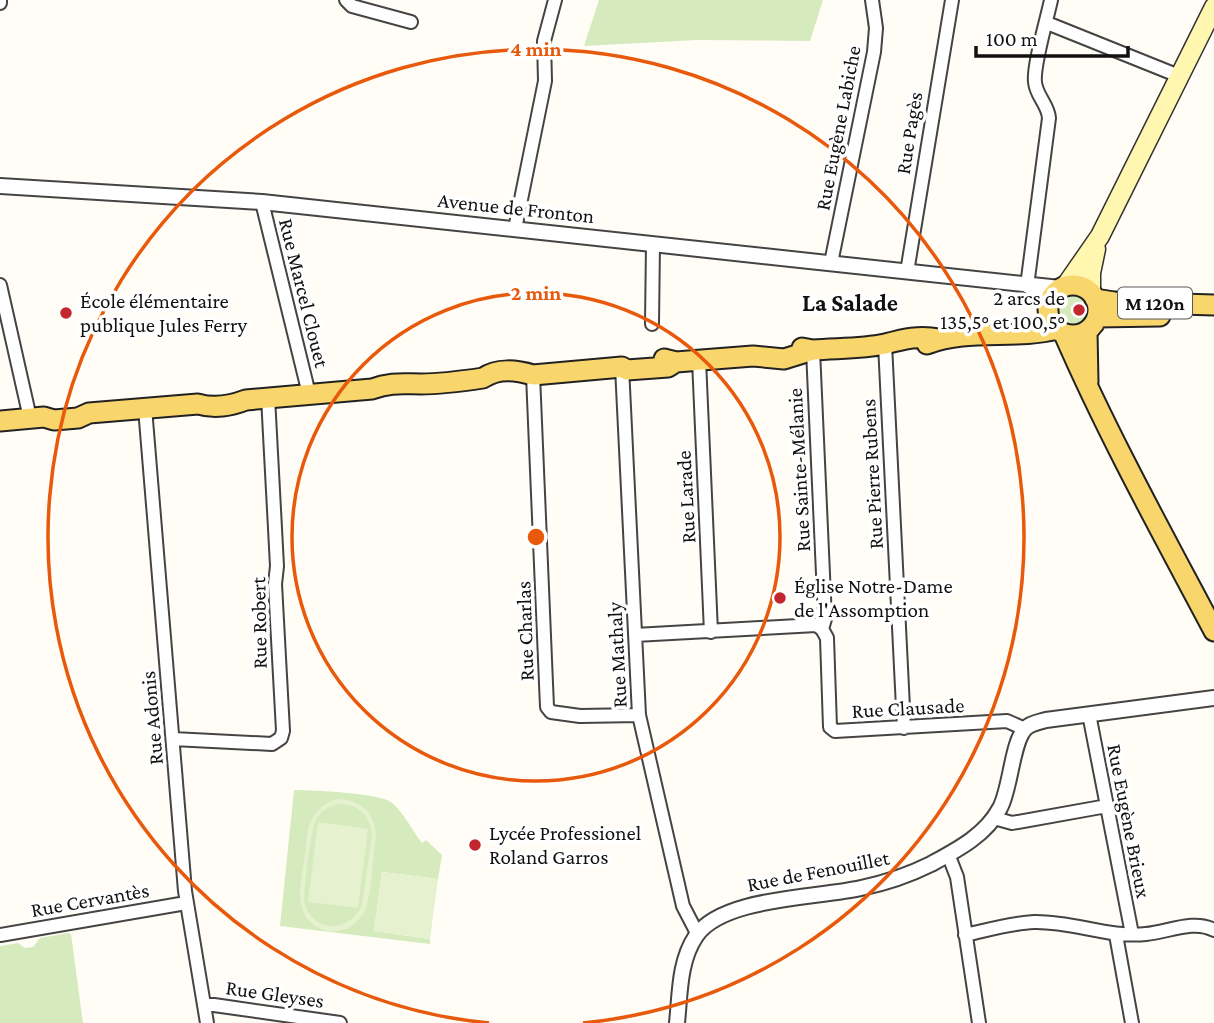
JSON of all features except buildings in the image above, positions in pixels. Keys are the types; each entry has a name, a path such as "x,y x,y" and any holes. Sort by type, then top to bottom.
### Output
{"main road":[{"path":"0,421 37,418 54,412 78,410 89,413 198,404 206,399 230,396 246,400 372,388 403,382 420,384 483,378 500,372 519,371 533,374 622,367 627,363 668,359 676,362 753,356 784,348 813,350 885,344 897,339 925,337 939,339 994,334 1040,334 1100,236 1214,7"},
{"path":"1088,383 1093,260 1100,236"},
{"path":"1057,309 1079,285 1092,310"},
{"name":"M 120n","path":"1092,310 1114,302 1214,305"},
{"path":"1057,309 1075,335 1092,310"},
{"path":"1057,309 1078,370 1088,383 1121,456 1214,631"},
{"name":"M 120n","path":"1092,310 1214,318"}],"street":[{"path":"346,0 352,6 411,22"},
{"path":"515,229 545,81 544,41 555,0"},
{"name":"Rue Eugène Labiche","path":"831,263 874,52 876,28 872,0"},
{"name":"Rue Pagès","path":"907,272 952,0"},
{"path":"1027,286 1049,118 1048,110 1037,92 1034,78 1051,0"},
{"path":"1046,23 1178,76"},
{"name":"Avenue de Fronton","path":"0,186 262,202 831,263 1027,286 1057,309"},
{"name":"Rue Marcel Clouet","path":"262,202 309,394"},
{"path":"652,324 653,244"},
{"path":"0,285 30,408 37,418"},
{"name":"Rue Pierre Rubens","path":"885,344 904,728"},
{"name":"Rue Sainte-Mélanie","path":"813,350 825,619 822,629"},
{"name":"Rue Larade","path":"699,360 711,632"},
{"name":"Rue Mathaly","path":"622,367 639,715 683,906 697,933"},
{"name":"Rue Charlas","path":"533,374 547,706 551,712 580,716 639,715"},
{"name":"Rue Robert","path":"173,739 272,744 281,738 283,731 268,397"},
{"name":"Rue Adonis","path":"145,408 186,903 207,1023"},
{"path":"635,635 816,625 822,629"},
{"name":"Rue Clausade","path":"822,629 827,638 830,727 835,731 1007,721 1025,729"},
{"path":"1025,729 1046,720 1214,698"},
{"name":"Rue Eugène Brieux","path":"1089,714 1132,934"},
{"name":"Rue de Fenouillet","path":"697,933 732,911 766,901 860,888 908,874 948,854 978,834 994,818 1005,798 1018,741 1025,729"},
{"path":"994,818 1012,823 1107,806"},
{"path":"948,854 957,877 979,1023"},
{"name":"Rue Cervantès","path":"0,935 186,903"},
{"path":"965,935 1015,924 1044,922 1074,925 1115,935 1147,934 1196,925 1214,930"},
{"path":"677,1023 684,961 697,933"},
{"path":"1115,935 1132,1023"},
{"name":"Rue Gleyses","path":"204,1005 340,1023"}],"green space":[{"path":"599,0 823,0 810,41 697,40 584,46"},
{"path":"1072,296 1081,297 1088,307 1085,319 1074,325 1063,320 1059,313 1062,301"},
{"path":"294,790 345,793 386,800 400,812 422,843 426,840 442,855 438,879 382,872 374,931 430,939 430,944 280,926"},
{"path":"337,799 353,801 364,808 372,820 376,835 371,884 365,910 352,925 331,931 318,928 308,919 303,912 300,894 310,823 320,809","holes":["344,804 362,812 371,828 362,905 350,920 334,926 325,925 310,915 305,905 310,848 314,826 320,814 334,805"]},
{"path":"318,822 368,829 358,908 308,902"},
{"path":"382,872 438,879 430,939 374,931"},
{"path":"71,934 83,1023 0,1023 0,946 18,943 25,948 33,947 40,938"}],"place":[{"name":"2 arcs de 135,5° et 100,5°","path":"1079,310"},
{"name":"École élémentaire publique Jules Ferry","path":"66,313"},
{"name":"Église Notre-Dame de l'Assomption","path":"780,598"},
{"name":"Lycée Professionel Roland Garros","path":"475,845"}],"district":[{"name":"La Salade","path":"850,303"}]}
